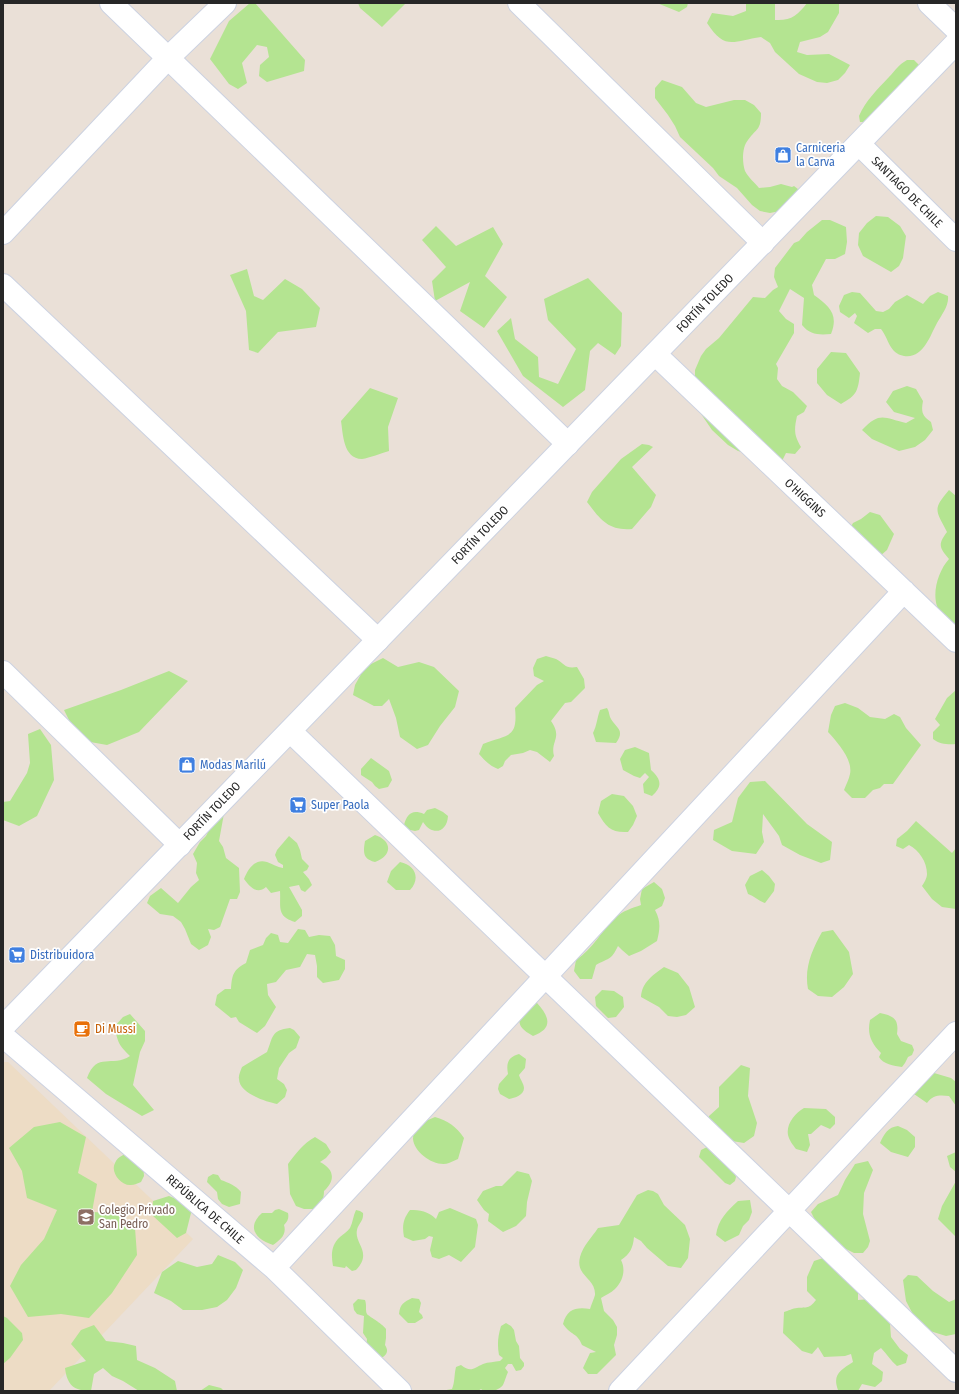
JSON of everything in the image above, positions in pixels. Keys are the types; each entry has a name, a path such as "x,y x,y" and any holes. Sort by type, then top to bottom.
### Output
{"street":[{"path":"111,3 568,444"},
{"path":"3,233 168,58 225,3"},
{"path":"519,3 763,243"},
{"path":"929,3 956,29"},
{"name":"FORTÍN TOLEDO","path":"3,1028 956,43"},
{"name":"SANTIAGO DE CHILE","path":"859,144 956,240"},
{"path":"3,286 378,640"},
{"name":"O'HIGGINS","path":"655,354 956,641"},
{"path":"274,1268 904,592"},
{"path":"3,672 180,845"},
{"path":"290,731 956,1371"},
{"path":"620,1391 956,1033"},
{"name":"REPÚBLICA DE CHILE","path":"3,1036 274,1268 400,1391"}],"shaded area":[{"name":"Colegio Privado San Pedro","path":"3,1062 8,1062 193,1239 49,1391 3,1391"}],"green space":[{"path":"250,3 255,3 305,60 304,71 267,82 259,76 260,65 269,57 267,47 257,45 242,63 247,83 238,89 229,84 210,59 229,21"},
{"path":"358,3 406,3 382,27 360,8"},
{"path":"657,3 688,3 687,7 679,12"},
{"path":"746,3 775,3 775,20 781,20 794,16 807,3 839,3 839,13 828,32 820,37 800,42 797,52 807,55 829,54 850,65 845,73 838,80 827,83 817,82 799,74 775,52 770,43 761,37 736,42 725,41 719,38 707,23 712,13 733,16 746,11"},
{"path":"907,60 914,60 920,66 866,122 860,122 859,116 868,100 899,66"},
{"path":"662,80 682,87 696,103 706,107 734,100 745,100 754,105 761,113 761,119 758,128 746,143 743,159 745,171 759,188 781,184 792,187 794,186 803,193 780,211 770,213 760,211 752,205 737,188 719,176 713,168 680,137 668,115 655,98 655,88"},
{"path":"876,216 888,217 900,226 906,236 903,258 899,266 891,272 863,256 858,245 859,233 867,223"},
{"path":"822,220 830,220 846,227 847,242 845,254 835,259 826,259 812,285 814,295 831,311 834,321 833,327 831,334 815,334 808,331 802,325 804,298 790,289 779,311 786,319 794,324 794,333 776,364 778,368 777,379 782,386 793,392 807,406 804,412 797,416 795,425 796,436 801,447 795,454 786,453 781,463 738,451 728,445 712,430 697,408 695,370 706,349 719,338 753,297 765,298 778,287 774,277 775,268 794,243 799,241 807,232"},
{"path":"436,226 456,246 493,227 503,244 485,276 507,297 484,328 460,311 470,282 435,301 432,281 446,267 422,240"},
{"path":"247,269 254,296 263,300 285,279 302,289 320,308 316,327 278,332 258,353 249,350 246,311 230,275"},
{"path":"588,278 622,313 621,346 615,355 598,343 590,351 585,390 563,407 523,376 497,331 511,318 515,339 538,357 539,377 558,384 576,349 548,320 544,299"},
{"path":"852,292 860,293 876,311 883,312 889,309 895,302 907,295 923,304 930,296 938,292 948,296 948,300 945,310 925,346 916,354 904,356 892,349 881,329 875,329 868,333 854,323 857,316 855,313 849,318 840,312 839,306 844,295"},
{"path":"831,352 846,353 860,373 856,392 841,404 827,395 817,383 817,369"},
{"path":"907,386 916,389 923,401 923,413 931,422 933,430 925,440 915,447 899,451 872,439 862,430 873,420 878,418 887,418 906,423 915,418 894,412 886,402 893,391"},
{"path":"370,388 398,398 388,427 389,451 362,459 351,455 348,450 345,444 341,421"},
{"path":"642,444 653,447 632,467 656,495 651,507 632,529 611,526 605,523 596,514 587,502 592,492 621,459"},
{"path":"949,490 956,496 956,627 940,612 937,606 935,594 939,575 949,559 943,552 941,546 942,540 947,532 938,514 938,506"},
{"path":"870,512 880,515 894,534 887,550 880,556 848,532 853,523"},
{"path":"546,656 556,659 567,667 577,667 584,679 585,688 571,702 565,703 551,721 556,732 556,736 553,751 554,756 550,762 537,752 530,750 511,755 505,761 503,766 498,769 495,768 479,754 483,744 510,734 513,730 516,718 515,708 537,685 544,681 534,676 533,668 537,659"},
{"path":"383,658 398,667 419,662 434,667 459,691 455,707 440,726 428,745 417,749 400,737 396,718 389,699 382,706 374,706 353,695 355,685 365,667"},
{"path":"169,671 188,681 139,732 107,745 79,740 64,710"},
{"path":"956,690 956,744 947,744 935,741 933,739 933,732 940,725 935,719 947,698"},
{"path":"845,703 858,708 870,717 885,719 894,714 900,717 906,728 921,745 893,784 884,784 880,788 873,790 865,798 852,798 844,790 850,774 849,763 844,751 828,732 831,715 835,706"},
{"path":"607,708 612,721 620,732 616,743 596,742 593,733 600,710"},
{"path":"40,729 51,745 54,780 37,816 19,826 3,820 3,802 10,801 27,773 30,763 28,734"},
{"path":"635,747 649,753 651,770 659,780 658,789 652,796 644,793 643,784 649,777 645,773 640,778 623,770 620,759 625,750"},
{"path":"371,758 389,771 392,780 388,787 379,789 372,782 361,775 361,769"},
{"path":"765,781 807,824 832,842 830,860 821,863 800,855 782,845 779,836 763,814 762,832 764,842 756,854 732,851 713,840 714,830 732,822 738,798 750,782"},
{"path":"612,794 624,796 633,806 637,816 628,832 613,830 604,822 598,813 601,801"},
{"path":"225,808 219,841 223,847 226,858 239,868 240,892 237,899 230,899 220,927 214,930 208,929 211,937 208,945 199,950 191,944 181,922 173,916 160,914 147,903 150,896 161,888 178,903 199,880 196,873 197,863 193,854 200,842 206,836 211,826"},
{"path":"435,808 448,816 447,822 442,829 435,831 423,822 419,830 415,831 406,829 404,825 408,815 413,812 424,814 427,810"},
{"path":"916,821 952,853 956,848 956,909 942,907 932,899 922,886 927,870 922,857 916,850 909,845 903,849 896,846 897,839"},
{"path":"375,835 385,841 388,848 385,856 375,862 366,857 364,849 365,841"},
{"path":"289,836 297,843 302,859 309,866 307,870 303,872 312,885 305,892 301,890 299,885 289,887 302,910 302,916 295,922 289,920 282,914 280,906 280,891 271,893 266,887 260,890 254,889 244,879 252,865 259,862 267,862 283,868 283,865 278,862 275,855 277,850"},
{"path":"400,862 409,866 415,873 415,881 410,890 396,890 387,882 391,871"},
{"path":"762,870 775,884 774,891 765,903 748,894 745,885 750,876"},
{"path":"654,882 662,889 665,898 662,906 655,910 659,925 657,941 641,951 629,956 618,946 611,957 596,965 592,979 580,979 574,971 576,960 587,951 616,917 625,911 641,905 640,899 642,889"},
{"path":"298,929 305,930 309,937 319,935 330,936 335,945 336,956 345,960 345,969 339,980 323,983 317,977 315,955 307,954 300,967 286,970 276,982 267,984 268,995 276,1007 265,1026 257,1033 239,1022 236,1017 231,1018 215,1005 217,995 225,989 231,989 234,973 238,968 246,963 250,950 263,945 266,938 271,933 278,935 280,942 288,943"},
{"path":"833,930 849,952 853,974 844,987 832,997 818,996 808,989 808,966 812,952 822,932"},
{"path":"664,967 678,973 689,987 695,1007 686,1015 677,1017 668,1016 659,1007 641,997 643,987 646,983 652,976"},
{"path":"602,990 614,991 623,997 624,1007 616,1017 608,1018 596,1006 595,997"},
{"path":"529,1002 537,1003 547,1018 544,1030 533,1036 524,1030 520,1025 521,1009"},
{"path":"880,1013 889,1015 894,1019 897,1025 897,1034 901,1041 912,1045 914,1050 912,1055 908,1057 902,1067 883,1061 879,1057 881,1053 871,1038 869,1030 870,1020"},
{"path":"130,1014 145,1031 145,1041 140,1052 133,1085 154,1110 142,1116 106,1094 87,1078 95,1065 100,1062 117,1061 130,1056 119,1043 115,1026 123,1017"},
{"path":"290,1028 300,1037 296,1048 289,1053 279,1068 277,1079 284,1084 287,1090 285,1097 277,1104 260,1099 248,1093 240,1084 239,1076 242,1067 267,1052 272,1038 279,1030"},
{"path":"519,1054 526,1059 525,1068 519,1075 524,1090 519,1096 509,1099 500,1094 498,1089 499,1084 508,1074 507,1067 510,1059"},
{"path":"741,1065 750,1068 748,1096 757,1123 754,1136 744,1143 732,1141 708,1124 709,1116 719,1107 719,1087"},
{"path":"934,1073 951,1078 956,1082 956,1106 949,1096 936,1096 927,1103 914,1094"},
{"path":"804,1108 826,1109 835,1117 835,1124 830,1129 821,1125 811,1134 808,1134 810,1145 807,1152 796,1149 790,1141 788,1135 788,1127 792,1119"},
{"path":"435,1117 451,1124 464,1138 458,1159 449,1163 438,1163 426,1158 414,1144 414,1129 421,1123"},
{"path":"60,1122 86,1137 78,1173 97,1184 92,1212 114,1213 135,1228 137,1255 112,1293 89,1318 61,1314 28,1317 10,1286 21,1265 44,1239 57,1210 27,1198 22,1171 9,1148 34,1127"},
{"path":"898,1126 907,1130 915,1137 915,1147 908,1157 891,1152 880,1143 887,1132"},
{"path":"315,1137 326,1144 331,1152 320,1162 331,1171 332,1179 324,1191 323,1199 319,1205 315,1209 304,1209 296,1206 290,1194 288,1164 307,1142"},
{"path":"707,1147 715,1149 724,1164 734,1171 736,1177 735,1181 730,1185 725,1183 699,1157 701,1150"},
{"path":"131,1152 143,1163 144,1176 141,1182 127,1185 117,1178 114,1167 116,1161 120,1157"},
{"path":"956,1152 956,1172 950,1167 947,1156"},
{"path":"868,1161 873,1170 864,1193 863,1214 870,1241 868,1247 863,1253 854,1253 840,1246 820,1230 811,1212 818,1204 838,1195 855,1164"},
{"path":"517,1171 529,1174 532,1181 527,1202 526,1216 516,1226 503,1232 488,1221 489,1214 477,1200 483,1191 496,1186 502,1186"},
{"path":"213,1174 218,1175 221,1180 234,1186 241,1192 240,1204 229,1207 222,1204 218,1199 217,1192 207,1182 208,1177"},
{"path":"956,1181 956,1237 938,1219 942,1206"},
{"path":"648,1190 658,1194 664,1205 685,1225 690,1239 688,1258 681,1268 668,1266 641,1241 634,1237 630,1250 621,1260 623,1264 623,1275 618,1286 601,1298 604,1311 613,1320 617,1327 617,1335 614,1345 616,1355 597,1374 588,1374 583,1368 590,1353 596,1352 582,1345 578,1338 563,1324 567,1315 573,1310 580,1308 590,1309 595,1295 592,1285 580,1269 579,1263 581,1253 598,1228 619,1225 637,1195"},
{"path":"169,1196 181,1201 192,1209 186,1233 177,1238 152,1215 153,1201"},
{"path":"750,1200 752,1212 749,1220 743,1226 739,1235 725,1242 716,1235 721,1220 738,1201"},
{"path":"450,1208 476,1219 478,1225 475,1247 461,1262 449,1255 439,1259 432,1257 430,1250 433,1237 429,1236 425,1239 413,1241 404,1237 404,1223 410,1210 417,1210 430,1214 436,1219 439,1212"},
{"path":"279,1209 288,1213 288,1218 284,1225 284,1234 273,1245 262,1240 255,1232 254,1228 257,1218 262,1213 272,1213"},
{"path":"356,1210 363,1213 363,1218 357,1230 357,1235 362,1248 363,1258 361,1264 356,1270 352,1271 346,1266 345,1268 333,1266 332,1254 333,1247 337,1240 350,1228"},
{"path":"218,1255 235,1262 243,1270 236,1288 227,1300 217,1307 202,1310 183,1310 171,1301 154,1293 162,1272 178,1261 197,1267 212,1264"},
{"path":"826,1257 858,1283 858,1300 871,1299 887,1317 890,1324 891,1337 900,1349 908,1355 906,1363 897,1366 881,1348 874,1353 872,1364 883,1372 882,1381 875,1387 862,1384 858,1391 838,1390 836,1385 837,1376 841,1370 853,1362 851,1354 845,1356 824,1357 818,1347 812,1354 802,1351 783,1333 784,1312 795,1308 808,1307 816,1300 807,1291 807,1277 814,1261"},
{"path":"908,1275 917,1276 933,1291 949,1302 956,1299 956,1334 946,1336 930,1331 916,1320 906,1301 903,1280"},
{"path":"412,1298 419,1299 421,1303 419,1312 423,1318 415,1323 408,1323 399,1314 400,1308 403,1304"},
{"path":"358,1299 365,1300 367,1314 386,1329 385,1345 387,1351 383,1357 374,1357 366,1349 367,1339 363,1333 364,1316 357,1314 354,1310 353,1304"},
{"path":"3,1316 22,1333 23,1340 10,1358 3,1364"},
{"path":"506,1323 514,1330 516,1341 519,1346 520,1358 524,1363 521,1370 516,1371 512,1364 508,1364 505,1368 508,1372 503,1385 492,1391 483,1391 481,1389 478,1391 441,1391 452,1389 456,1367 461,1365 467,1369 472,1369 485,1363 500,1361 503,1358 499,1355 498,1340 501,1326"},
{"path":"94,1325 106,1341 136,1346 137,1360 155,1368 175,1381 177,1391 139,1391 112,1376 103,1368 94,1374 91,1391 80,1390 72,1386 66,1374 65,1368 86,1361 71,1344 81,1330"},
{"path":"209,1385 221,1388 224,1391 200,1391"}],"place":[{"name":"Carniceria la Carva","path":"783,155"},
{"name":"Modas Marilú","path":"187,765"},
{"name":"Super Paola","path":"298,805"},
{"name":"Distribuidora","path":"17,955"},
{"name":"Di Mussi","path":"82,1029"},
{"name":"Colegio Privado San Pedro","path":"86,1217"}]}
